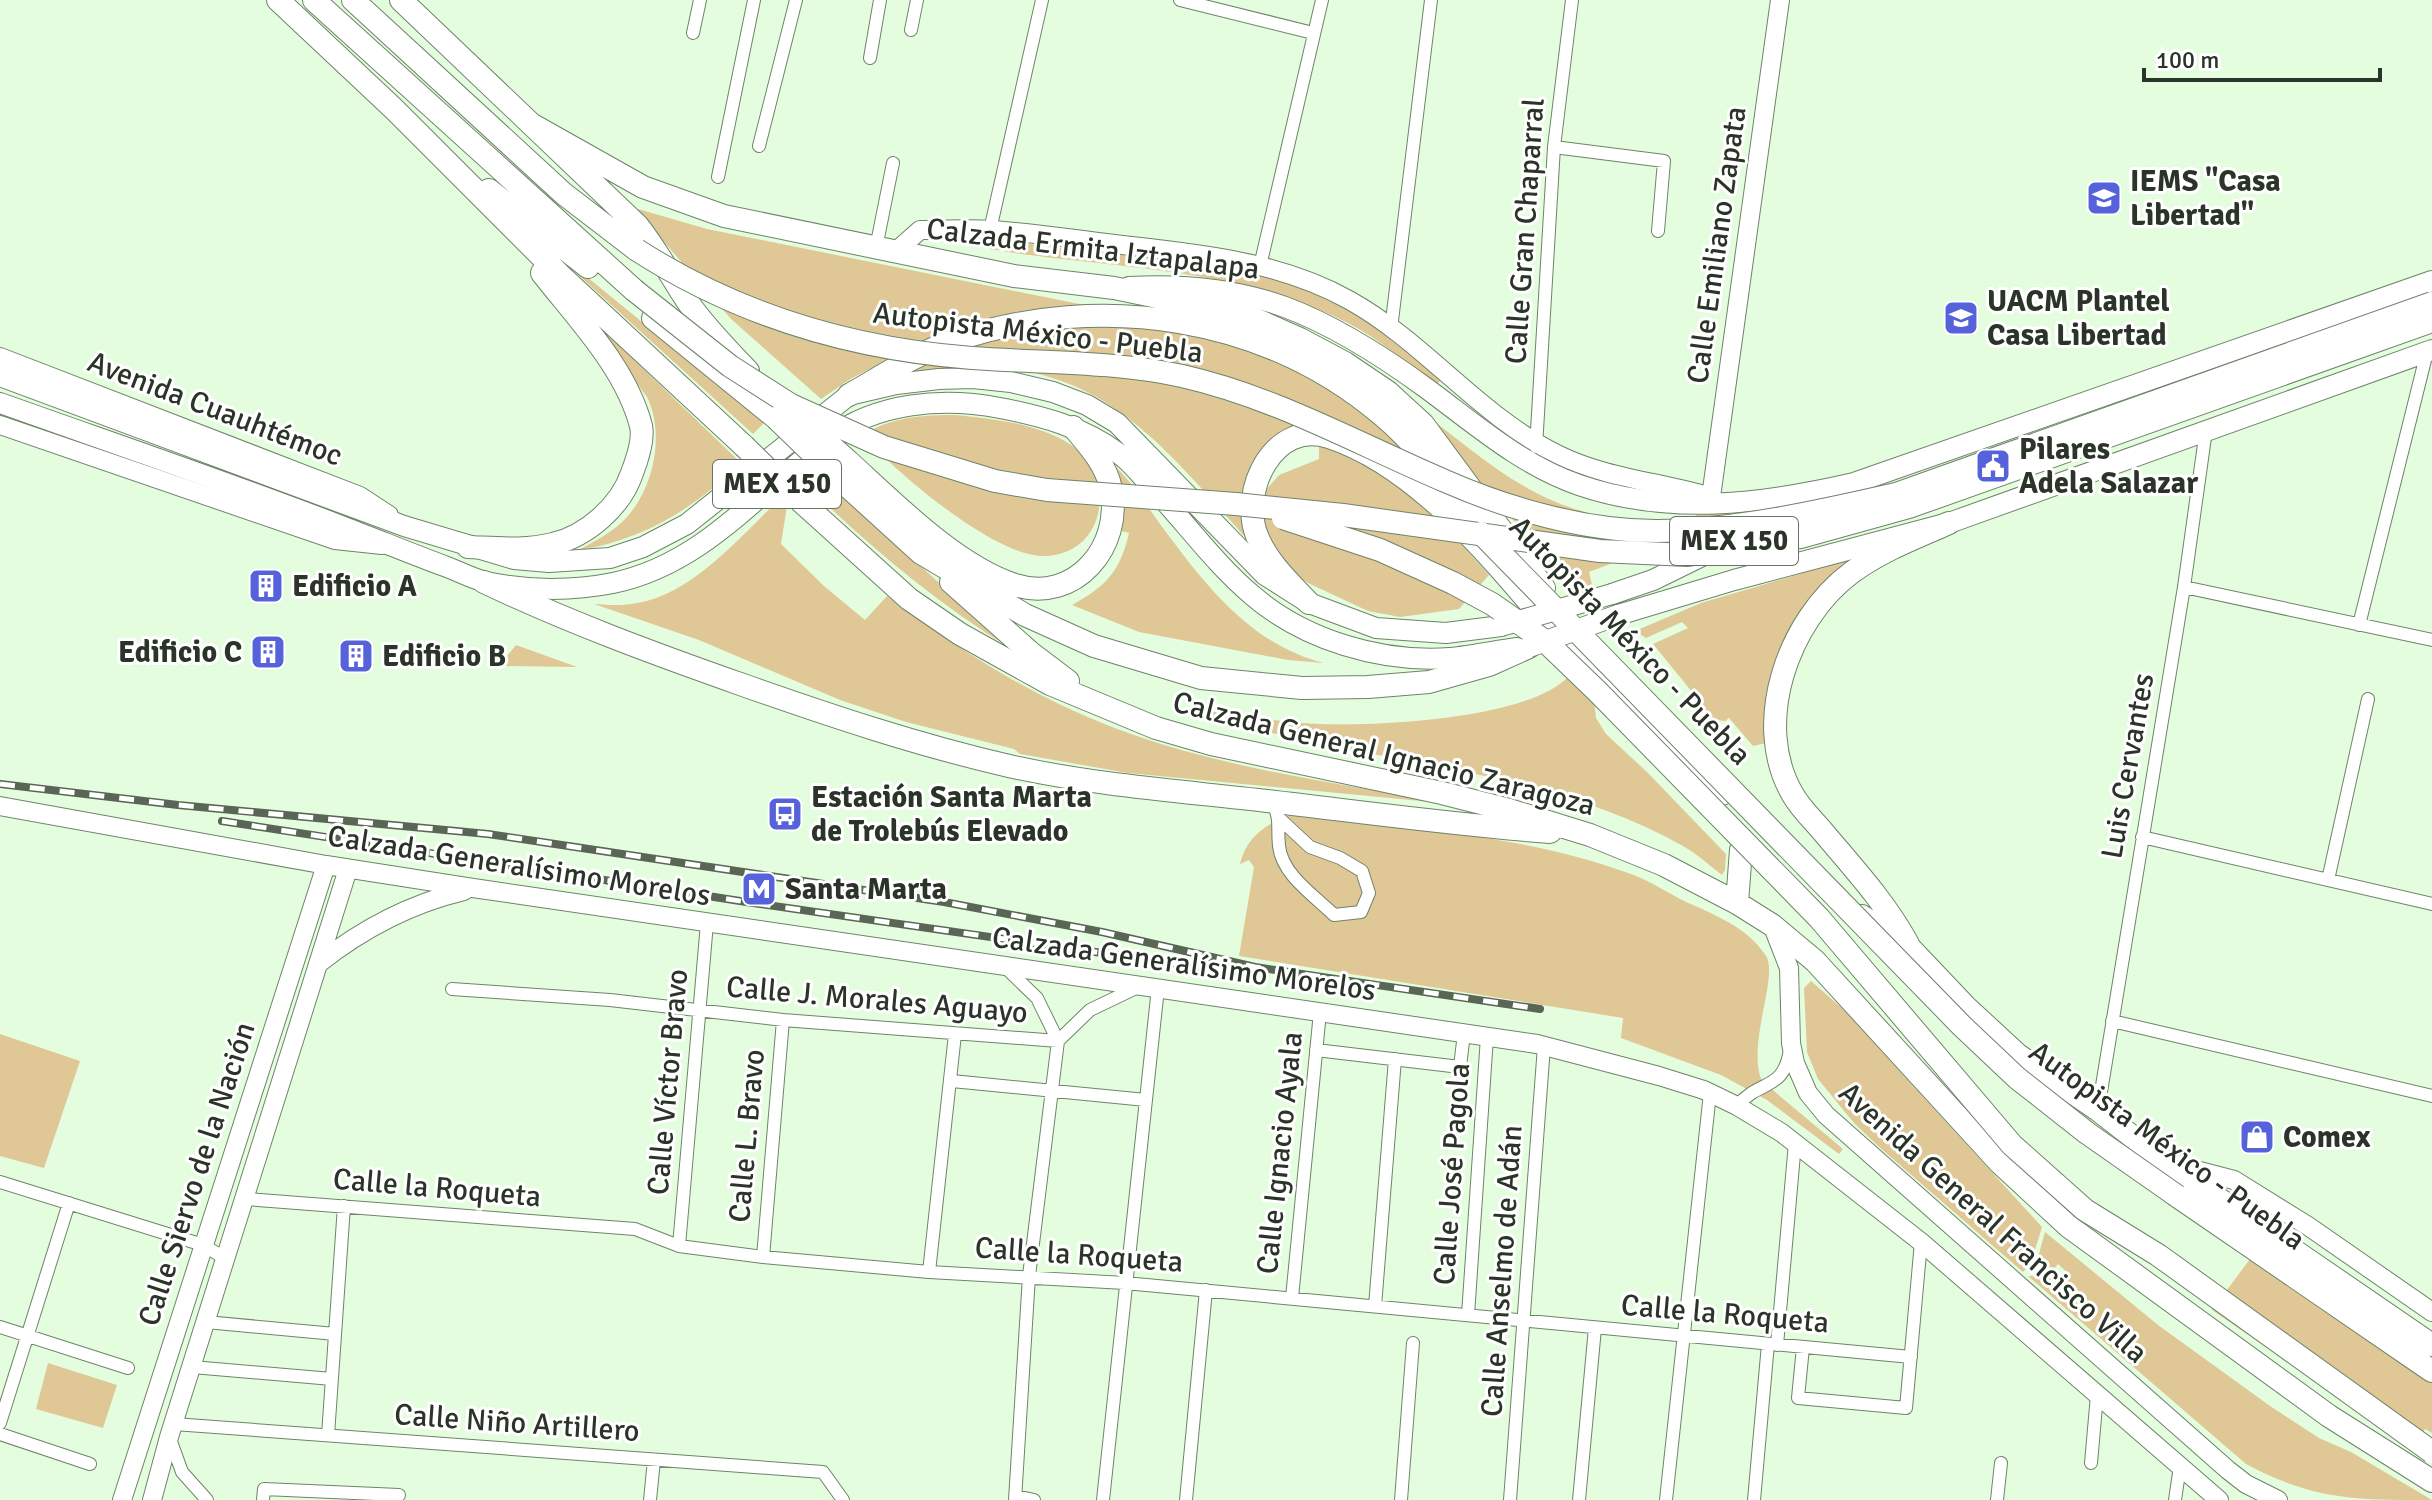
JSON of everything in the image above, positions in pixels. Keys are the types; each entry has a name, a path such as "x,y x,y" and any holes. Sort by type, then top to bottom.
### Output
{"highway":[{"path":"278,0 445,160 505,201 786,411 884,447 995,481 1047,490 1236,504 1343,515 1600,551 1688,555 1744,548 1850,526 2432,321"},
{"path":"314,0 634,290 786,411"},
{"name":"Autopista México - Puebla","path":"353,0 564,194 637,250 675,274 727,300 812,331 900,350 1104,365 1180,376 1256,397 1343,436 1418,483 1495,544 1905,967 2017,1078 2087,1133 2432,1371"},
{"path":"401,0 638,226 713,335 921,553 1031,653 1105,707"},
{"name":"Calzada Ermita Iztapalapa","path":"531,124 608,169 666,197 724,216 1014,276 1114,288"},
{"name":"Calzada General Ignacio Zaragoza","path":"445,160 492,209 795,496 909,599 960,634 1050,684 1156,728 1211,744 1509,810 1590,835 1664,865 1737,903 1772,925 1815,961 2000,1163 2068,1226 2329,1416 2432,1481"},
{"path":"468,547 522,548 555,544 582,531 613,505 628,485 642,430 615,367 492,209"},
{"path":"1114,288 1255,319 1345,363 1388,392 1423,424 1600,663 1749,811 1856,911"},
{"path":"1343,436 1449,483 1553,517 1652,531 1727,526 1826,510 1896,494 2432,303"},
{"path":"849,395 954,340 1040,319 1150,317 1197,325 1246,337 1283,351 1320,372 1384,416 1412,444 1600,679 1751,822 1856,911 1911,949 1966,1007 2018,1055 2098,1110 2165,1162 2432,1345"},
{"path":"842,468 965,558 1017,586 1041,588 1063,585 1084,573 1097,559 1111,527 1112,490 1105,468 1073,427"},
{"path":"1309,603 1267,555 1257,535 1252,507 1257,480 1270,455 1293,436 1310,433 1352,446 1408,481 1447,514 1523,595 1741,850 1803,913 1863,986 1883,1036"},
{"name":"Autopista México - Puebla","path":"1236,504 1343,537 1410,563 1492,604 1597,691 1819,918 2012,1145 2085,1210 2158,1255 2432,1452"},
{"path":"1911,949 1889,910 1794,798 1777,756 1776,720 1780,687 1788,660 1808,618 1825,595 1852,571 1949,523"},
{"path":"921,553 1059,632 1130,658 1201,678 1302,688 1418,683 1464,674 1537,644"},
{"path":"484,582 552,614 630,645 868,729 1012,766 1276,810 1590,835"},
{"path":"1737,903 1741,850"}],"main road":[{"name":"Calzada Ermita Iztapalapa","path":"1114,288 1170,285 1234,294 1285,307 1390,362 1535,466 1579,485 1625,497 1664,502 1789,498 1854,483 2432,281"},
{"path":"1537,644 1618,615 1734,580 1949,523 2430,351"},
{"name":"Avenida Cuauhtémoc","path":"0,376 404,526 514,559 549,562 610,558 643,547 687,524 849,395 896,384 973,378 1011,382 1087,405 1117,423 1265,575 1309,603 1376,628 1446,633 1501,626 1653,580 1854,483"},
{"name":"MEX 150","path":"0,403 344,527 484,582 527,588 568,588 612,583 654,571 700,546 755,503 831,436 882,412 955,401 1042,416 1073,427 1120,454 1252,595 1281,616 1319,636 1358,649 1400,656 1448,658 1537,644"},
{"path":"1918,459 1891,489 1888,505 1893,519 1901,525 1924,530"}],"street":[{"path":"693,33 700,0"},
{"path":"718,177 754,0"},
{"path":"759,146 796,0"},
{"path":"870,58 880,0"},
{"path":"911,30 917,0"},
{"path":"990,230 1042,0"},
{"path":"1180,0 1313,33"},
{"path":"1260,266 1322,0"},
{"path":"1391,329 1431,0"},
{"name":"Calle Gran Chaparral","path":"1535,466 1554,147 1572,0"},
{"name":"Calle Emiliano Zapata","path":"1711,501 1780,0"},
{"path":"1554,147 1664,161 1658,231"},
{"path":"885,250 893,163"},
{"name":"Calzada Ermita Iztapalapa","path":"885,250 920,230 990,230 1193,252 1288,273 1349,300 1391,329 1466,391 1559,455 1602,471 1677,487 1711,501"},
{"path":"2359,625 2430,351"},
{"name":"Avenida Cuauhtémoc","path":"0,357 360,496 404,526"},
{"path":"1453,409 1466,391"},
{"path":"0,425 335,540 395,547"},
{"name":"Luis Cervantes","path":"2098,1110 2184,587 2206,430"},
{"path":"2184,587 2432,640"},
{"path":"2328,880 2368,699"},
{"name":"Calzada Generalísimo Morelos","path":"0,806 348,869 1544,1046 1659,1076 1710,1093 1737,1106 1795,1143 1921,1242 2219,1500"},
{"path":"1276,810 1310,847 1340,858 1362,871 1369,893 1361,912 1334,915 1285,868 1279,847 1276,810"},
{"path":"2142,837 2432,904"},
{"name":"Calle Siervo de la Nación","path":"122,1500 326,865"},
{"name":"Calle Siervo de la Nación","path":"152,1500 348,869"},
{"path":"318,964 352,938 389,917 430,900 473,888"},
{"name":"Calle Víctor Bravo","path":"679,1246 707,923"},
{"name":"Avenida General Francisco Villa","path":"1772,925 1789,968 1791,1043 1799,1076 1808,1093 1850,1139 1944,1217 2228,1470 2246,1484 2278,1500"},
{"path":"1003,966 1037,998 1058,1041 1029,1276 1015,1498 1034,1500"},
{"path":"1058,1041 1090,1010 1123,992 1150,987 1146,1100 1103,1500"},
{"name":"Calle J. Morales Aguayo","path":"452,989 783,1020 1058,1041"},
{"name":"Calle Ignacio Ayala","path":"1292,1298 1320,1012"},
{"name":"Calle L. Bravo","path":"763,1257 783,1020"},
{"path":"2112,1021 2432,1096"},
{"path":"1316,1050 1460,1067 1464,1033"},
{"path":"929,1272 955,1034"},
{"name":"Calle José Pagola","path":"1468,1315 1487,1037"},
{"path":"1737,1106 1753,1090 1780,1078 1788,1062 1791,1043"},
{"name":"Calle Anselmo de Adán","path":"1510,1500 1544,1046"},
{"path":"1375,1306 1395,1059"},
{"path":"952,1081 1146,1100"},
{"path":"1666,1500 1710,1093"},
{"path":"1754,1500 1795,1143"},
{"path":"2165,1162 2234,1180 2308,1226 2432,1312"},
{"path":"0,1182 203,1245 226,1259"},
{"name":"Calle la Roqueta","path":"246,1199 635,1229 679,1246 763,1257 929,1272 1029,1276 1206,1290 1911,1357"},
{"path":"0,1423 69,1203"},
{"path":"328,1435 344,1206"},
{"path":"1803,1347 1798,1398 1906,1408 1921,1242"},
{"path":"1186,1500 1206,1290"},
{"path":"206,1322 335,1334"},
{"path":"0,1327 128,1368"},
{"path":"1579,1500 1595,1328"},
{"path":"1401,1500 1413,1343"},
{"path":"192,1367 332,1379"},
{"path":"2091,1463 2097,1395"},
{"path":"172,1430 182,1472 207,1500"},
{"name":"Calle Niño Artillero","path":"172,1430 328,1435 823,1472 843,1500"},
{"path":"0,1434 90,1464"},
{"path":"650,1500 654,1460"},
{"path":"1997,1500 2001,1463"},
{"path":"2175,1500 2180,1466"},
{"path":"263,1500 264,1489 338,1496 399,1495"}],"shaded area":[{"path":"638,209 707,229 1099,308 901,353 852,378 821,399 731,319"},
{"path":"528,229 765,422 753,434"},
{"path":"985,236 1062,248 1186,261 1283,281 1313,292 1356,315 1441,380 1436,385 1392,351 1346,322 1303,303 1259,289 1168,272 983,248"},
{"path":"580,308 741,463 706,494 667,520 625,539 579,550 611,531 632,511 648,480 656,446 653,412 647,397"},
{"path":"1123,325 1199,334 1277,359 1356,406 1409,451 1276,437 1252,545 1177,462 1141,428 1104,402 1064,382 1019,370 966,367 904,373 956,350 1011,334 1048,328"},
{"path":"1416,407 1511,478 1553,501 1589,513 1690,523 1696,515 1790,506 1688,551 1675,539 1589,572 1593,589 1577,594"},
{"path":"956,415 1014,423 1042,431 1068,443 1084,457 1095,474 1099,493 1098,512 1092,529 1081,543 1064,553 1042,556 998,542 946,509 863,435 884,424 907,418"},
{"path":"1319,443 1401,487 1442,523 1489,575 1459,609 1400,617 1368,611 1295,574 1276,551 1262,523 1265,491 1279,475 1319,459"},
{"path":"1116,467 1201,577 1236,614 1276,644 1324,663 1288,660 1139,632 1072,605 1103,584 1116,568 1125,547 1129,533 1121,531 1124,499"},
{"path":"815,469 1010,648 927,591 851,527 802,481"},
{"path":"780,499 787,506 781,544 865,620 887,596 1005,675 1068,708 1134,735 1210,758 1287,775 1442,803 1128,773 1020,754 1014,749 906,722 840,700 699,640 594,604 637,603 677,588 715,561"},
{"path":"1861,556 1826,584 1766,743 1753,746 1729,718 1711,724 1702,714 1706,709 1653,644 1688,628 1682,622 1646,638 1635,631 1701,603"},
{"path":"516,645 577,667 499,666"},
{"path":"1568,677 1594,701 1596,718 1606,734 1726,854 1722,875 1683,846 1624,818 1564,796 1438,766 1311,742 1187,708 1302,723 1401,722 1481,712 1517,703 1547,692"},
{"path":"1290,815 1462,834 1548,850 1638,877 1730,923 1759,946 1769,966 1758,1049 1762,1081 1843,1149 1839,1154 1767,1100 1721,1075 1621,1038 1623,1018 1239,956 1254,867 1249,860 1240,864 1243,855 1258,834"},
{"path":"1811,981 1843,1009 2042,1227 2031,1263 2023,1272 1878,1146 1854,1123 1818,1079 1807,1052 1804,988"},
{"path":"0,1034 80,1061 44,1168 0,1156"},
{"path":"2045,1232 2158,1325 2270,1406 2319,1438 2351,1452 2432,1500 2336,1496 2293,1485 2246,1464 2028,1276 2047,1276 2058,1285 2069,1274 2058,1264 2053,1270 2035,1268"},
{"path":"2265,1239 2432,1356 2432,1433 2425,1429 2413,1448 2212,1310"},
{"path":"48,1363 117,1385 103,1428 36,1409"}],"railway":[{"path":"0,784 178,805 488,834 944,902 1102,932 1255,967 1540,1009"},
{"path":"222,821 753,903 1207,968"}],"place":[{"name":"IEMS \"Casa Libertad\"","path":"2104,198"},
{"name":"UACM Plantel Casa Libertad","path":"1961,318"},
{"name":"Pilares Adela Salazar","path":"1993,466"},
{"name":"Edificio A","path":"266,586"},
{"name":"Edificio C","path":"268,652"},
{"name":"Edificio B","path":"356,656"},
{"name":"Estación Santa Marta de Trolebús Elevado","path":"785,814"},
{"name":"Santa Marta","path":"759,889"},
{"name":"Comex","path":"2257,1137"}]}
